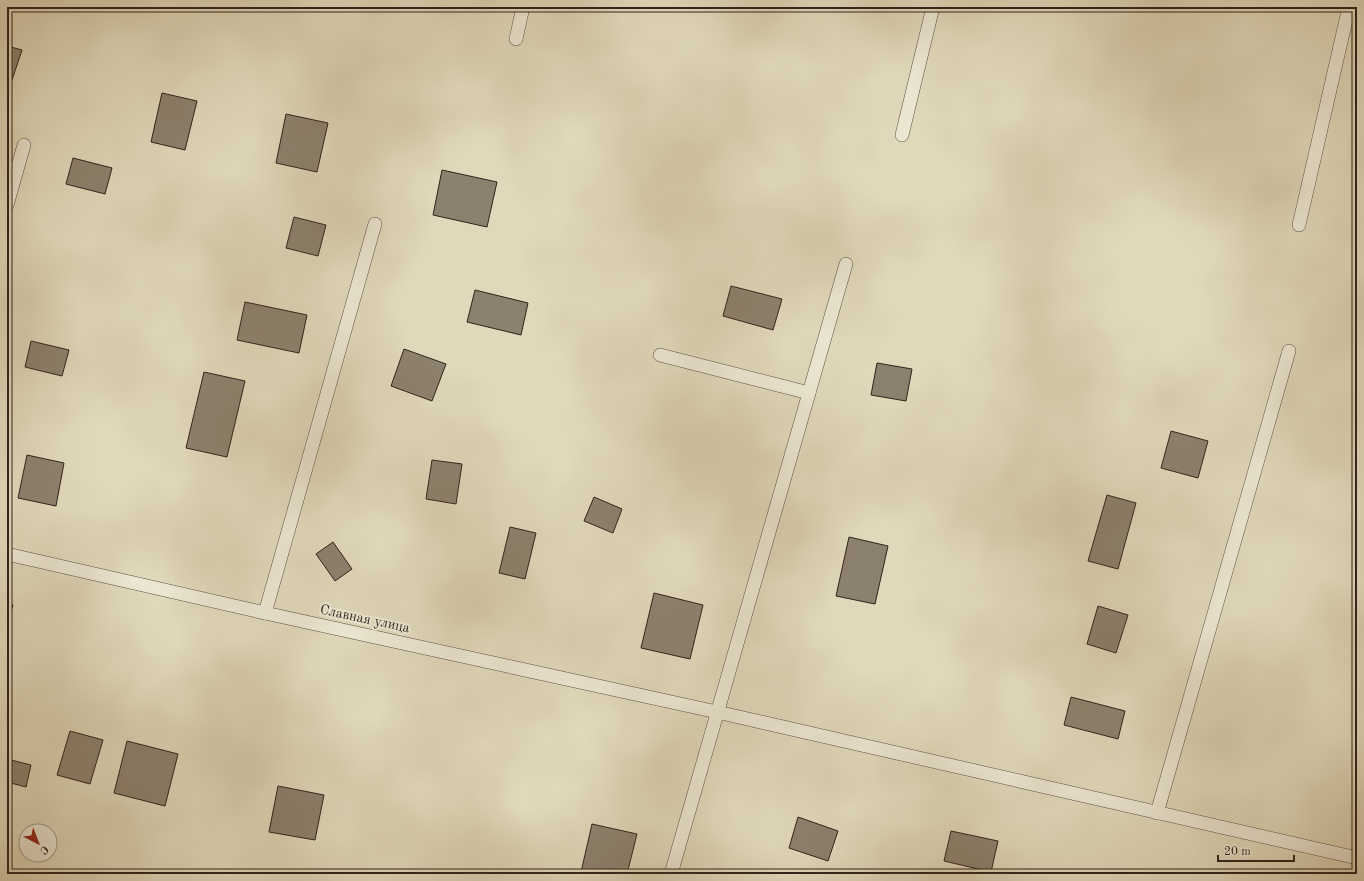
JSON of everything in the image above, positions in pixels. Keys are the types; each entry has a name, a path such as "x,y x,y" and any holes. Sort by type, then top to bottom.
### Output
{"lane":[{"path":"516,39 524,7"},
{"path":"902,135 933,7"},
{"path":"1299,225 1349,7"},
{"path":"7,205 24,145"},
{"path":"265,613 375,224"},
{"path":"671,874 846,264"},
{"path":"1157,813 1289,351"},
{"path":"660,355 809,392"},
{"name":"Славная улица","path":"7,554 265,613 717,712 1357,858"}],"building":[{"path":"7,46 22,50 12,80 7,78"},
{"path":"162,93 197,101 185,150 151,142"},
{"path":"286,114 328,123 317,172 276,163"},
{"path":"73,158 112,168 105,194 66,184"},
{"path":"442,170 497,182 487,227 433,215"},
{"path":"294,217 326,225 318,256 286,248"},
{"path":"731,286 782,299 773,330 723,316"},
{"path":"475,290 528,303 521,335 467,322"},
{"path":"245,302 307,315 299,353 237,340"},
{"path":"31,341 69,350 62,376 25,367"},
{"path":"404,349 446,364 432,401 391,386"},
{"path":"877,363 912,369 906,401 871,395"},
{"path":"204,372 245,381 227,457 186,448"},
{"path":"1171,431 1208,441 1198,478 1161,468"},
{"path":"27,455 64,463 56,506 18,498"},
{"path":"432,460 462,464 456,504 426,499"},
{"path":"1107,495 1136,503 1118,569 1088,561"},
{"path":"594,497 622,509 613,533 584,521"},
{"path":"510,527 536,533 525,579 499,573"},
{"path":"849,537 888,546 875,604 836,596"},
{"path":"333,542 352,569 335,581 316,554"},
{"path":"654,593 703,605 690,659 641,648"},
{"path":"7,603 13,605 7,624"},
{"path":"1098,606 1128,615 1116,653 1087,644"},
{"path":"1071,697 1125,711 1118,739 1064,725"},
{"path":"70,731 103,740 90,784 57,775"},
{"path":"127,741 178,754 165,806 114,793"},
{"path":"7,759 31,765 26,787 7,782"},
{"path":"278,786 324,795 315,840 269,832"},
{"path":"798,817 838,831 828,861 789,848"},
{"path":"592,824 637,834 627,874 588,874 581,872"},
{"path":"951,831 998,841 991,872 944,861"}]}
